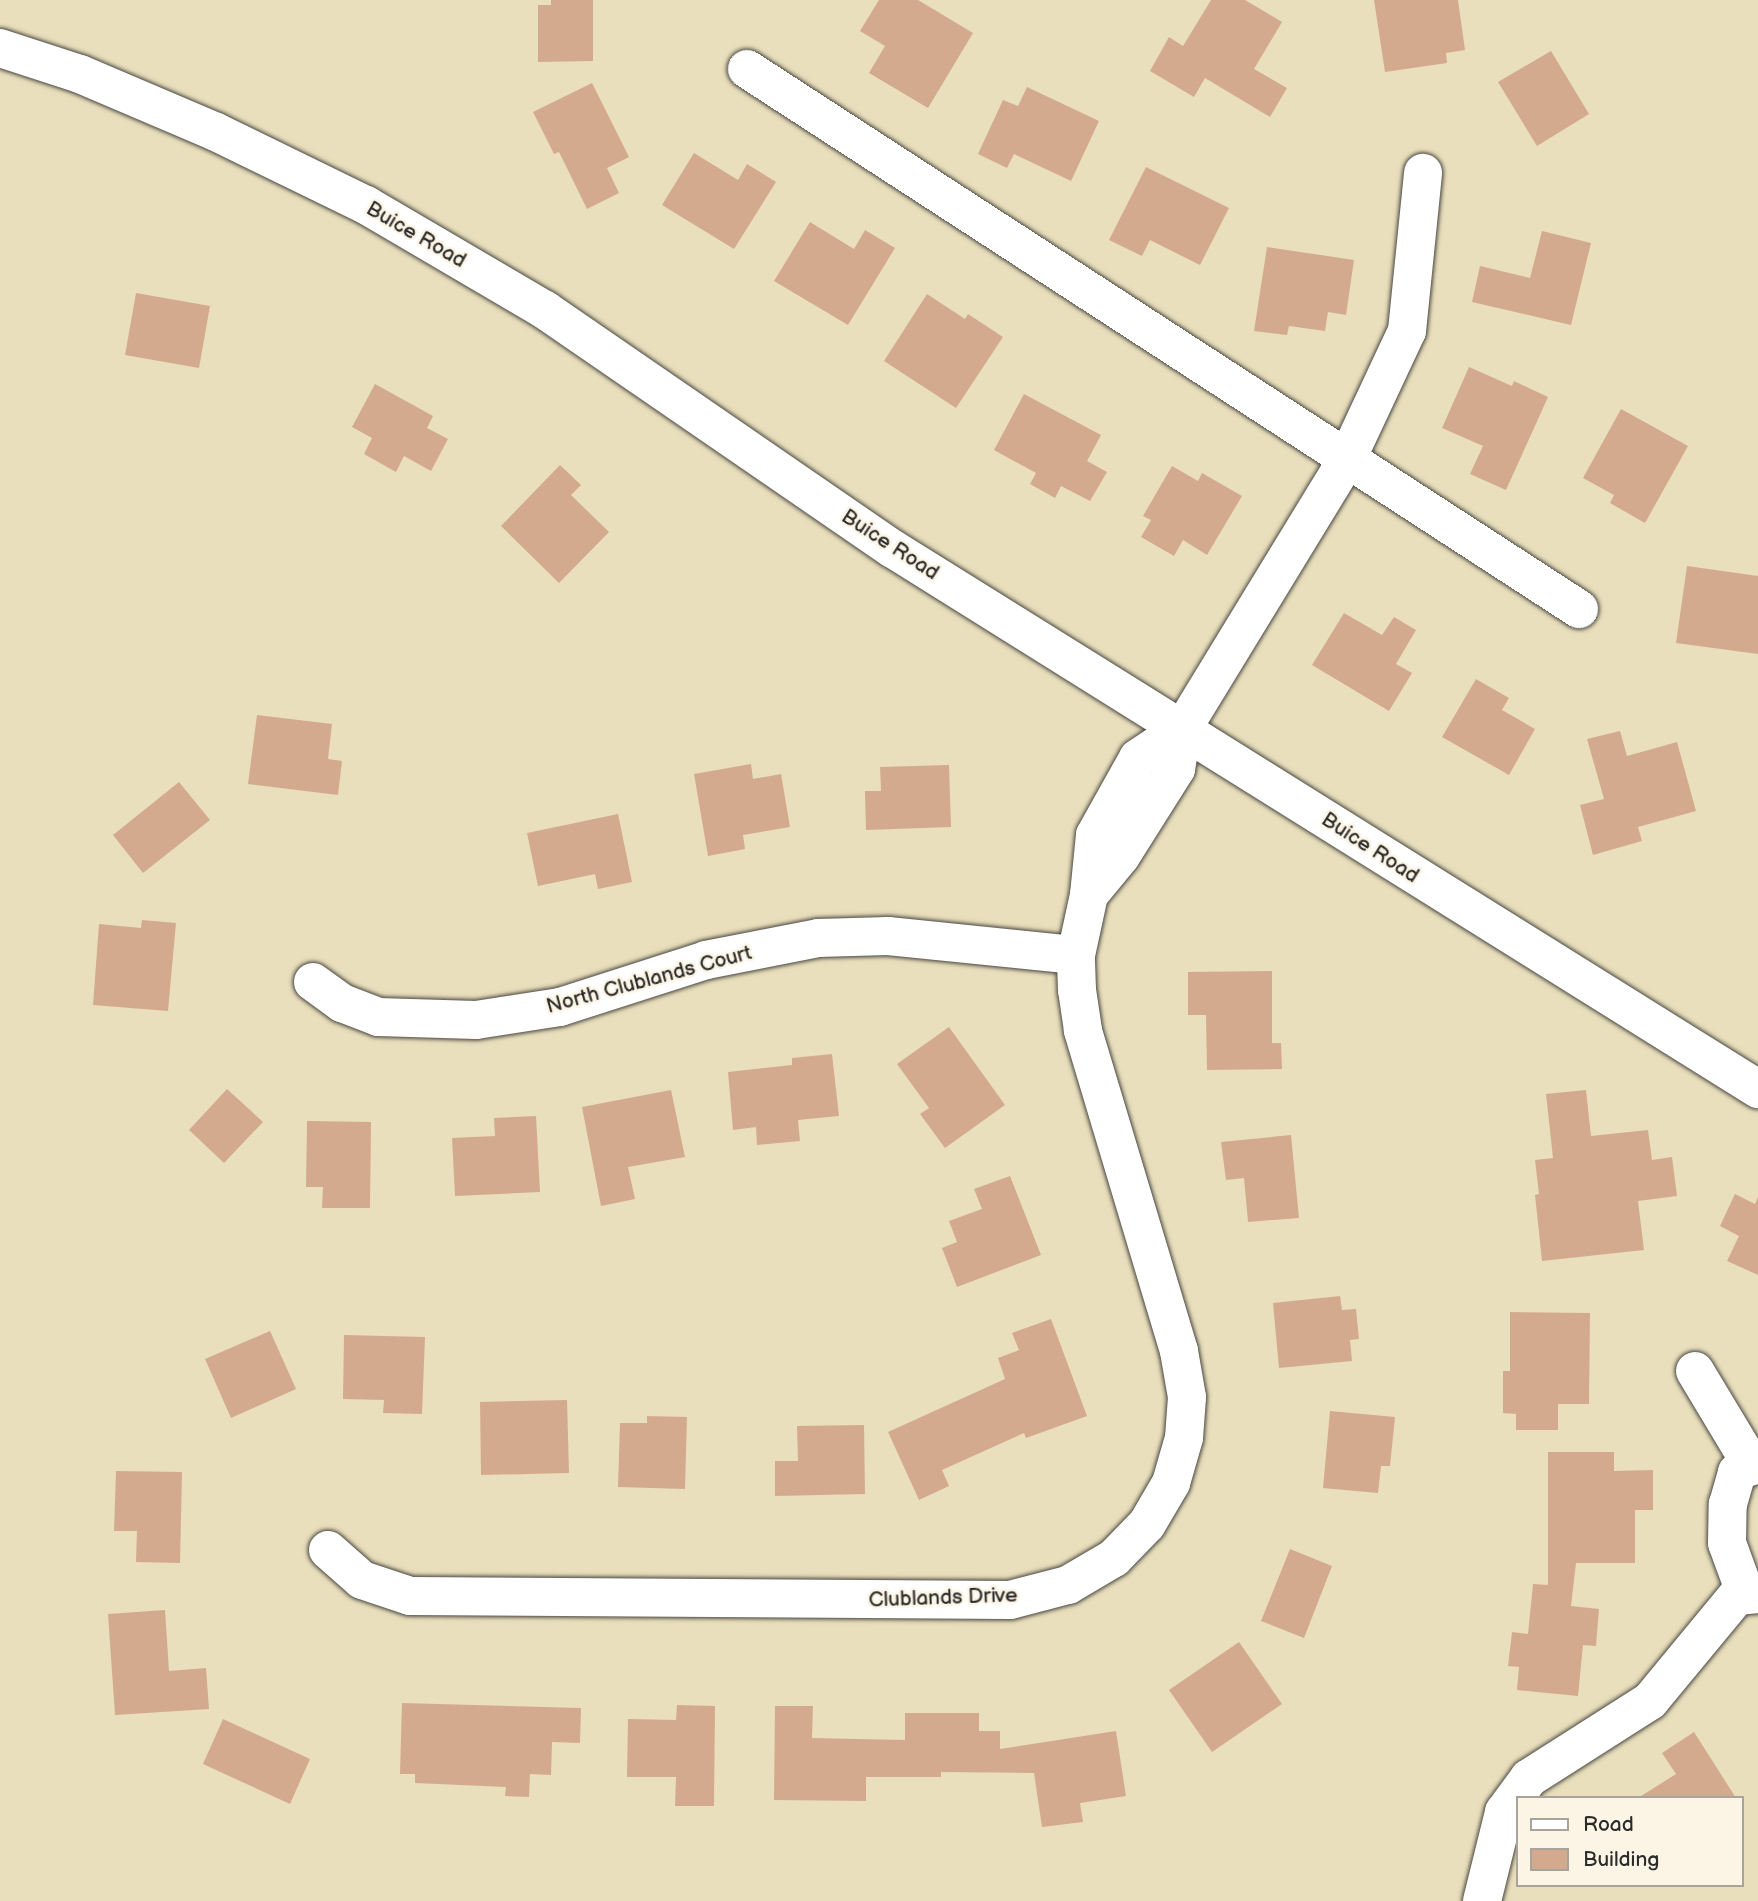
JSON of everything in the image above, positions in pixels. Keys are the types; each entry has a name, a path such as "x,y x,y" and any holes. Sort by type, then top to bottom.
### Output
{"street":[{"name":"Buice Road","path":"0,48 80,74 216,132 366,205 545,310 893,549 1758,1089"},
{"path":"747,69 1579,609"},
{"path":"1183,728 1347,459 1407,331 1423,173"},
{"name":"Clublands Drive","path":"328,1550 362,1580 410,1596 706,1600 1010,1600 1068,1586 1114,1558 1147,1524 1171,1483 1184,1438 1187,1397 1179,1351 1083,1030 1077,990 1076,955 1089,895 1121,856 1176,769 1183,728"},
{"name":"North Clublands Court","path":"313,982 342,1003 378,1017 476,1020 560,1007 706,960 818,938 888,936 1076,955"},
{"path":"1482,1901 1504,1812 1529,1778 1650,1700 1737,1596 1752,1595 1727,1543 1728,1504 1737,1472 1755,1465 1695,1371"}],"building":[{"path":"551,0 593,0 593,61 538,62 538,5 551,5"},
{"path":"879,0 918,0 973,33 928,108 869,73 885,46 860,31"},
{"path":"1211,0 1245,0 1282,22 1254,69 1287,88 1270,117 1205,78 1194,97 1150,71 1169,37 1183,46"},
{"path":"1374,0 1458,0 1465,50 1446,53 1447,63 1385,72"},
{"path":"1551,51 1589,114 1537,146 1498,82"},
{"path":"592,83 629,157 607,168 619,193 587,209 559,152 554,154 533,112"},
{"path":"1027,87 1099,121 1071,181 1014,154 1007,168 978,154 1003,100 1018,106"},
{"path":"694,153 738,180 747,164 776,182 734,249 662,205"},
{"path":"1146,167 1229,208 1200,265 1150,240 1142,256 1109,240"},
{"path":"810,222 854,249 865,230 895,248 848,325 774,281"},
{"path":"1542,231 1591,243 1571,325 1472,302 1480,266 1530,278"},
{"path":"1267,247 1354,260 1346,315 1328,312 1325,331 1289,326 1287,335 1254,331"},
{"path":"136,293 210,306 199,368 125,355"},
{"path":"927,294 965,319 968,314 1003,337 956,408 884,361"},
{"path":"1469,367 1512,386 1514,381 1548,397 1506,490 1470,474 1483,446 1442,428"},
{"path":"375,384 433,416 427,428 448,439 431,471 404,456 396,472 364,454 372,438 352,427"},
{"path":"1024,394 1101,435 1087,461 1107,472 1090,501 1061,486 1055,498 1030,484 1036,473 994,450"},
{"path":"1621,409 1688,446 1645,523 1610,503 1614,495 1583,478"},
{"path":"560,465 581,485 571,495 609,532 559,583 501,526"},
{"path":"1172,466 1198,481 1202,473 1242,496 1207,555 1183,540 1174,556 1141,537 1151,520 1143,516"},
{"path":"1687,566 1758,576 1758,654 1676,643"},
{"path":"1344,613 1382,635 1394,617 1416,630 1396,664 1412,673 1389,711 1312,665"},
{"path":"1476,679 1509,698 1502,710 1535,729 1509,775 1442,737"},
{"path":"257,715 332,724 328,759 342,761 338,795 248,784"},
{"path":"1620,731 1627,756 1677,742 1696,811 1638,827 1642,841 1593,855 1580,805 1604,799 1587,739"},
{"path":"751,764 753,779 781,774 790,827 743,835 745,849 708,856 694,774"},
{"path":"949,765 951,827 866,830 865,791 881,791 880,767"},
{"path":"179,782 210,820 143,873 113,835"},
{"path":"618,814 632,882 598,889 595,874 538,886 527,833"},
{"path":"142,920 176,923 168,1011 93,1005 99,924 141,928"},
{"path":"1272,971 1272,1043 1281,1043 1282,1069 1207,1070 1206,1015 1188,1015 1188,972"},
{"path":"949,1027 1005,1105 945,1148 920,1114 929,1108 897,1064"},
{"path":"832,1054 839,1116 798,1120 800,1141 757,1145 756,1127 733,1130 728,1072 792,1065 792,1058"},
{"path":"227,1089 263,1122 224,1163 189,1130"},
{"path":"671,1090 685,1157 628,1167 635,1199 601,1206 582,1107"},
{"path":"1586,1090 1591,1136 1648,1130 1652,1160 1672,1157 1677,1196 1638,1201 1644,1250 1542,1261 1535,1195 1539,1194 1535,1160 1553,1158 1546,1094"},
{"path":"536,1116 540,1192 455,1196 452,1138 495,1136 494,1118"},
{"path":"307,1121 371,1122 370,1208 322,1208 323,1187 306,1187"},
{"path":"1291,1135 1299,1218 1248,1222 1244,1178 1226,1180 1221,1142"},
{"path":"1010,1176 1041,1255 957,1287 942,1248 957,1242 949,1221 982,1209 974,1189"},
{"path":"1735,1194 1755,1204 1758,1197 1758,1275 1727,1261 1739,1236 1720,1226"},
{"path":"1340,1296 1342,1310 1356,1309 1359,1339 1350,1340 1352,1361 1279,1368 1273,1303"},
{"path":"1510,1312 1590,1313 1589,1404 1558,1404 1558,1430 1516,1430 1516,1414 1503,1413 1503,1371 1510,1371"},
{"path":"1051,1319 1087,1416 1026,1438 1024,1433 942,1470 949,1486 919,1500 888,1432 1005,1379 998,1358 1019,1350 1012,1333"},
{"path":"270,1331 296,1389 231,1418 205,1359"},
{"path":"344,1335 425,1337 422,1414 383,1413 384,1400 343,1399"},
{"path":"567,1400 569,1473 481,1475 480,1402"},
{"path":"1330,1411 1395,1417 1390,1466 1381,1466 1378,1493 1323,1488"},
{"path":"647,1416 687,1417 685,1489 618,1487 620,1423 647,1423"},
{"path":"864,1425 865,1494 775,1496 775,1461 798,1461 797,1426"},
{"path":"1548,1452 1614,1452 1614,1471 1653,1470 1653,1510 1635,1510 1635,1563 1576,1563 1571,1606 1599,1609 1596,1646 1583,1645 1578,1696 1517,1690 1519,1667 1508,1666 1512,1632 1528,1634 1533,1584 1548,1585"},
{"path":"116,1471 182,1472 180,1563 136,1562 137,1531 114,1531"},
{"path":"1290,1549 1332,1566 1304,1638 1261,1621"},
{"path":"165,1610 169,1671 206,1668 209,1709 115,1715 108,1614"},
{"path":"1239,1642 1282,1704 1212,1752 1169,1690"},
{"path":"402,1703 581,1708 580,1743 552,1742 551,1775 530,1774 529,1797 505,1796 506,1787 415,1783 415,1774 400,1774"},
{"path":"677,1705 715,1706 714,1806 675,1806 676,1777 627,1777 628,1719 676,1720"},
{"path":"775,1706 813,1706 812,1738 905,1740 905,1713 979,1713 979,1731 1000,1731 1000,1749 1116,1731 1126,1796 1080,1803 1083,1822 1042,1827 1034,1773 941,1772 941,1777 866,1777 866,1801 774,1800"},
{"path":"223,1719 310,1759 290,1804 203,1764"},
{"path":"1694,1732 1735,1796 1641,1796 1676,1774 1662,1753"}]}
